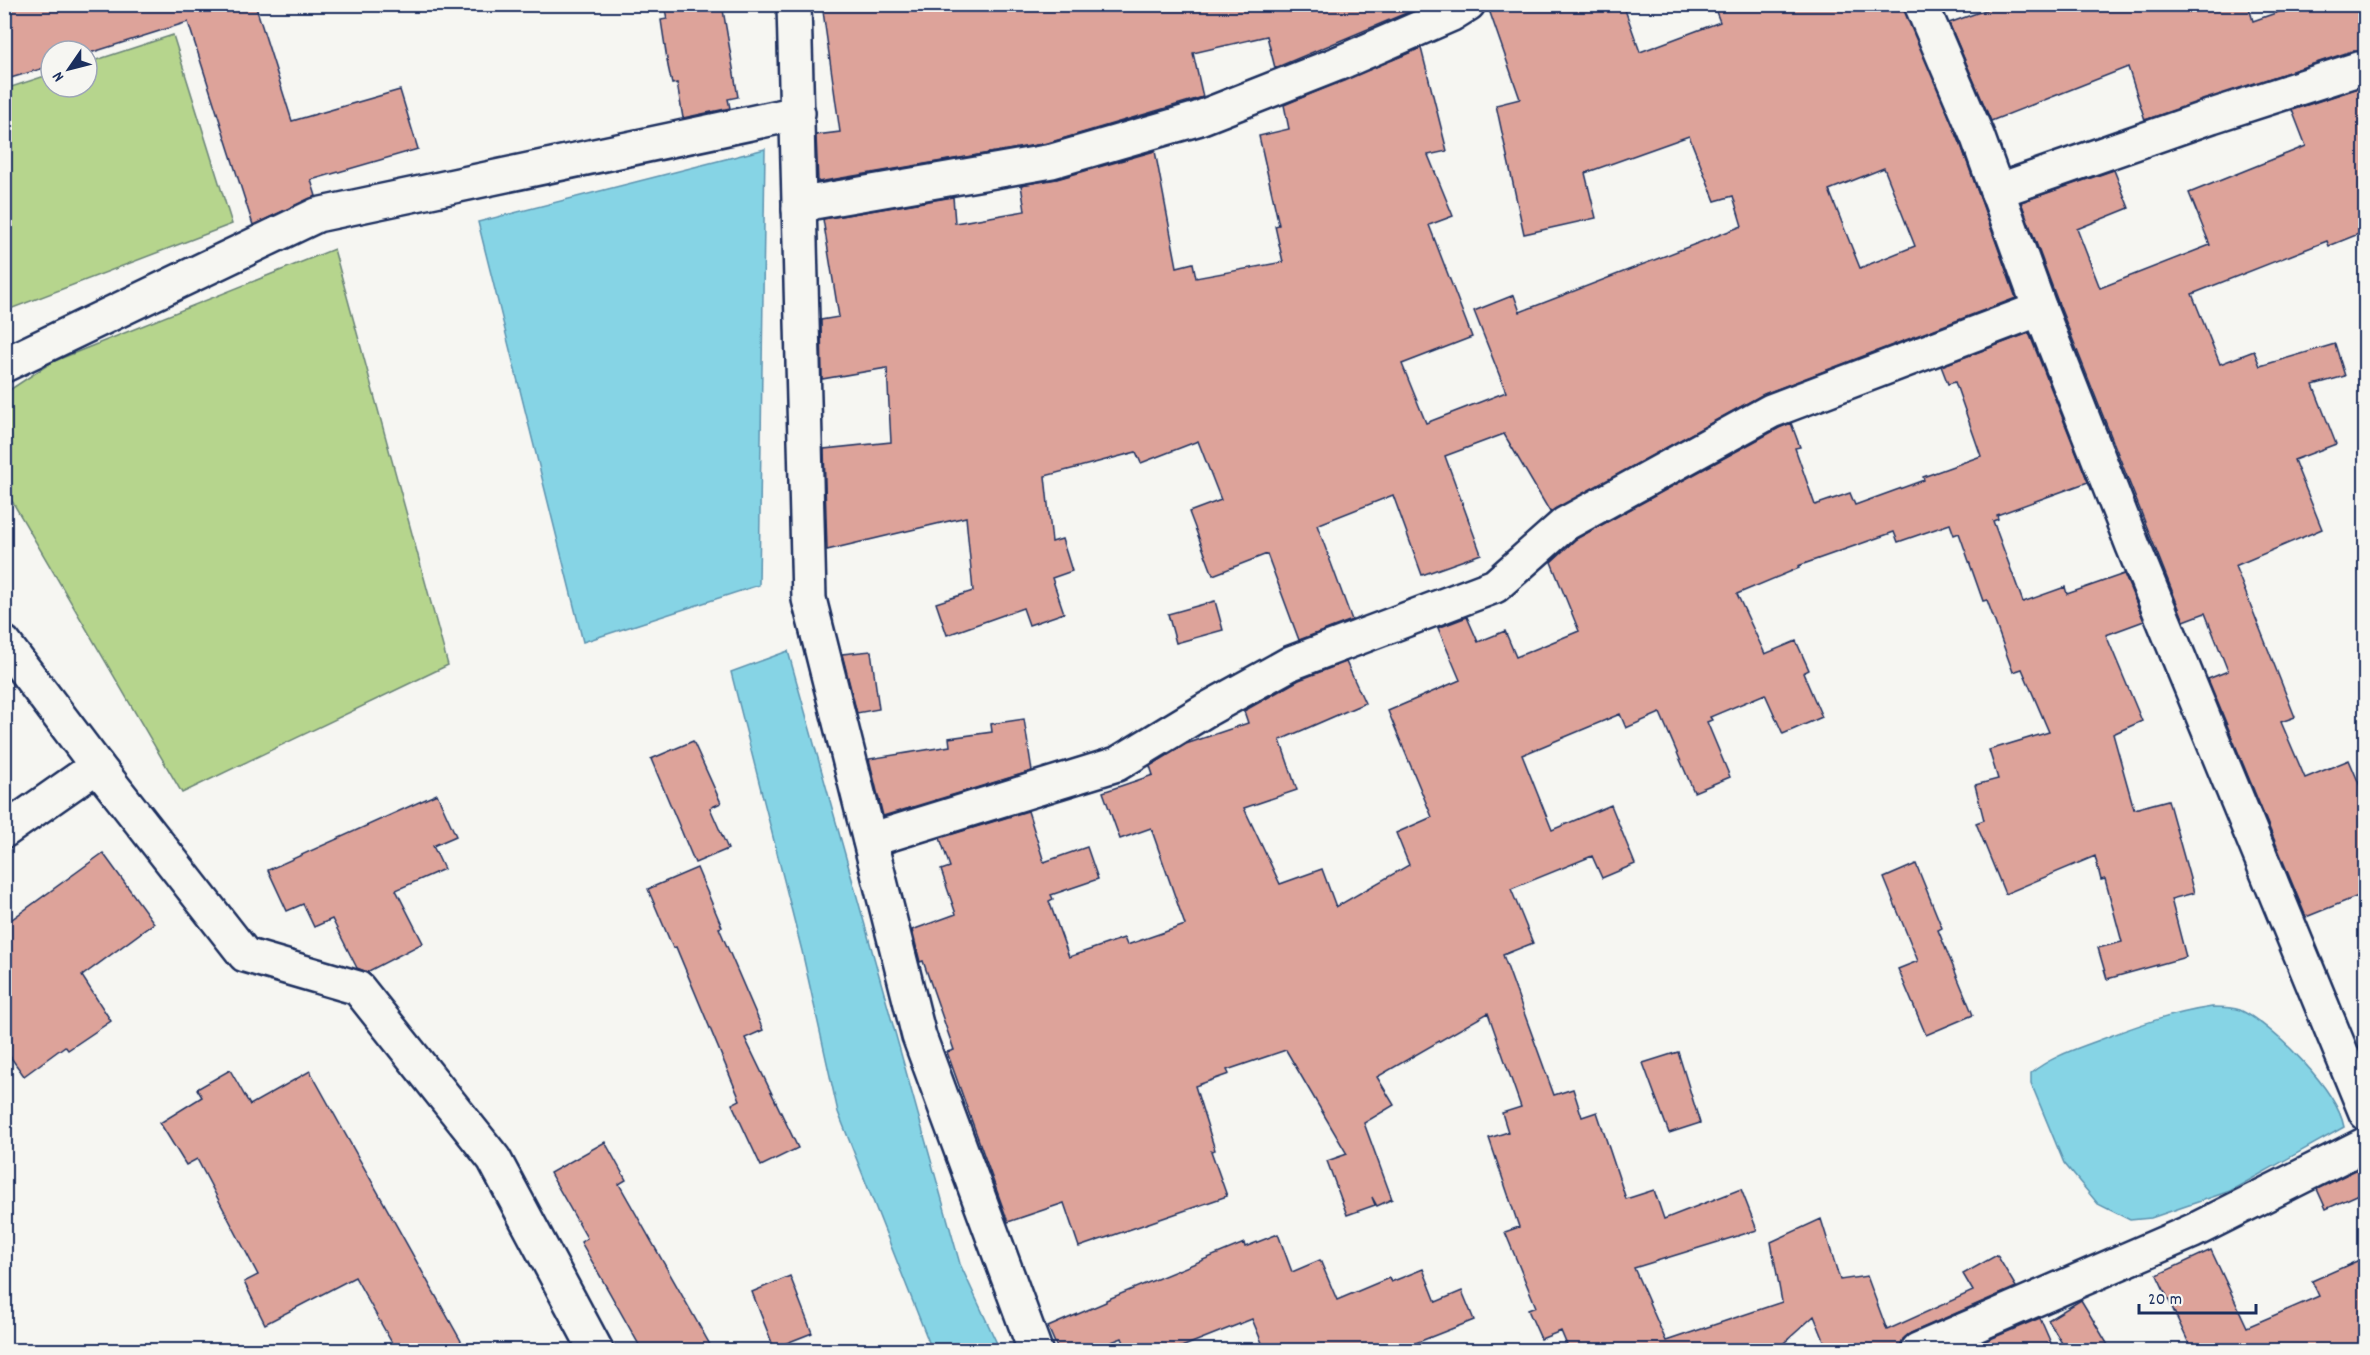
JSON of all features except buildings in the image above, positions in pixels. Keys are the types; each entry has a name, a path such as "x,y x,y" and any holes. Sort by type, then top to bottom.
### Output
{"street":[{"path":"794,4 809,599 919,1036 1035,1350"},
{"path":"799,209 814,202 1052,161 1197,119 1337,64 1452,14 1468,4"},
{"path":"1921,4 1978,138 2040,309 2133,546 2366,1113"},
{"path":"1997,191 2212,116 2358,69"},
{"path":"4,365 317,215 798,113"},
{"path":"870,840 1117,764 1206,710 1291,663 1495,586 1565,524 1771,411 2040,309"},
{"path":"4,643 245,955 358,988 494,1159 596,1350"},
{"path":"4,831 97,766"},
{"path":"1918,1350 2193,1231 2366,1144"}],"green space":[{"path":"173,35 232,224 5,311 5,89 39,78 39,99 99,99 99,59"},
{"path":"334,249 448,665 182,793 5,489 5,393 52,362"}],"water":[{"path":"765,149 759,585 583,642 478,222"},
{"path":"788,651 960,1264 1000,1350 932,1350 838,1112 802,951 731,672"},
{"path":"2212,1007 2240,1010 2254,1018 2286,1044 2330,1095 2344,1127 2230,1191 2151,1218 2130,1220 2098,1204 2064,1163 2031,1083 2031,1073 2062,1054 2125,1030 2168,1016"}]}
